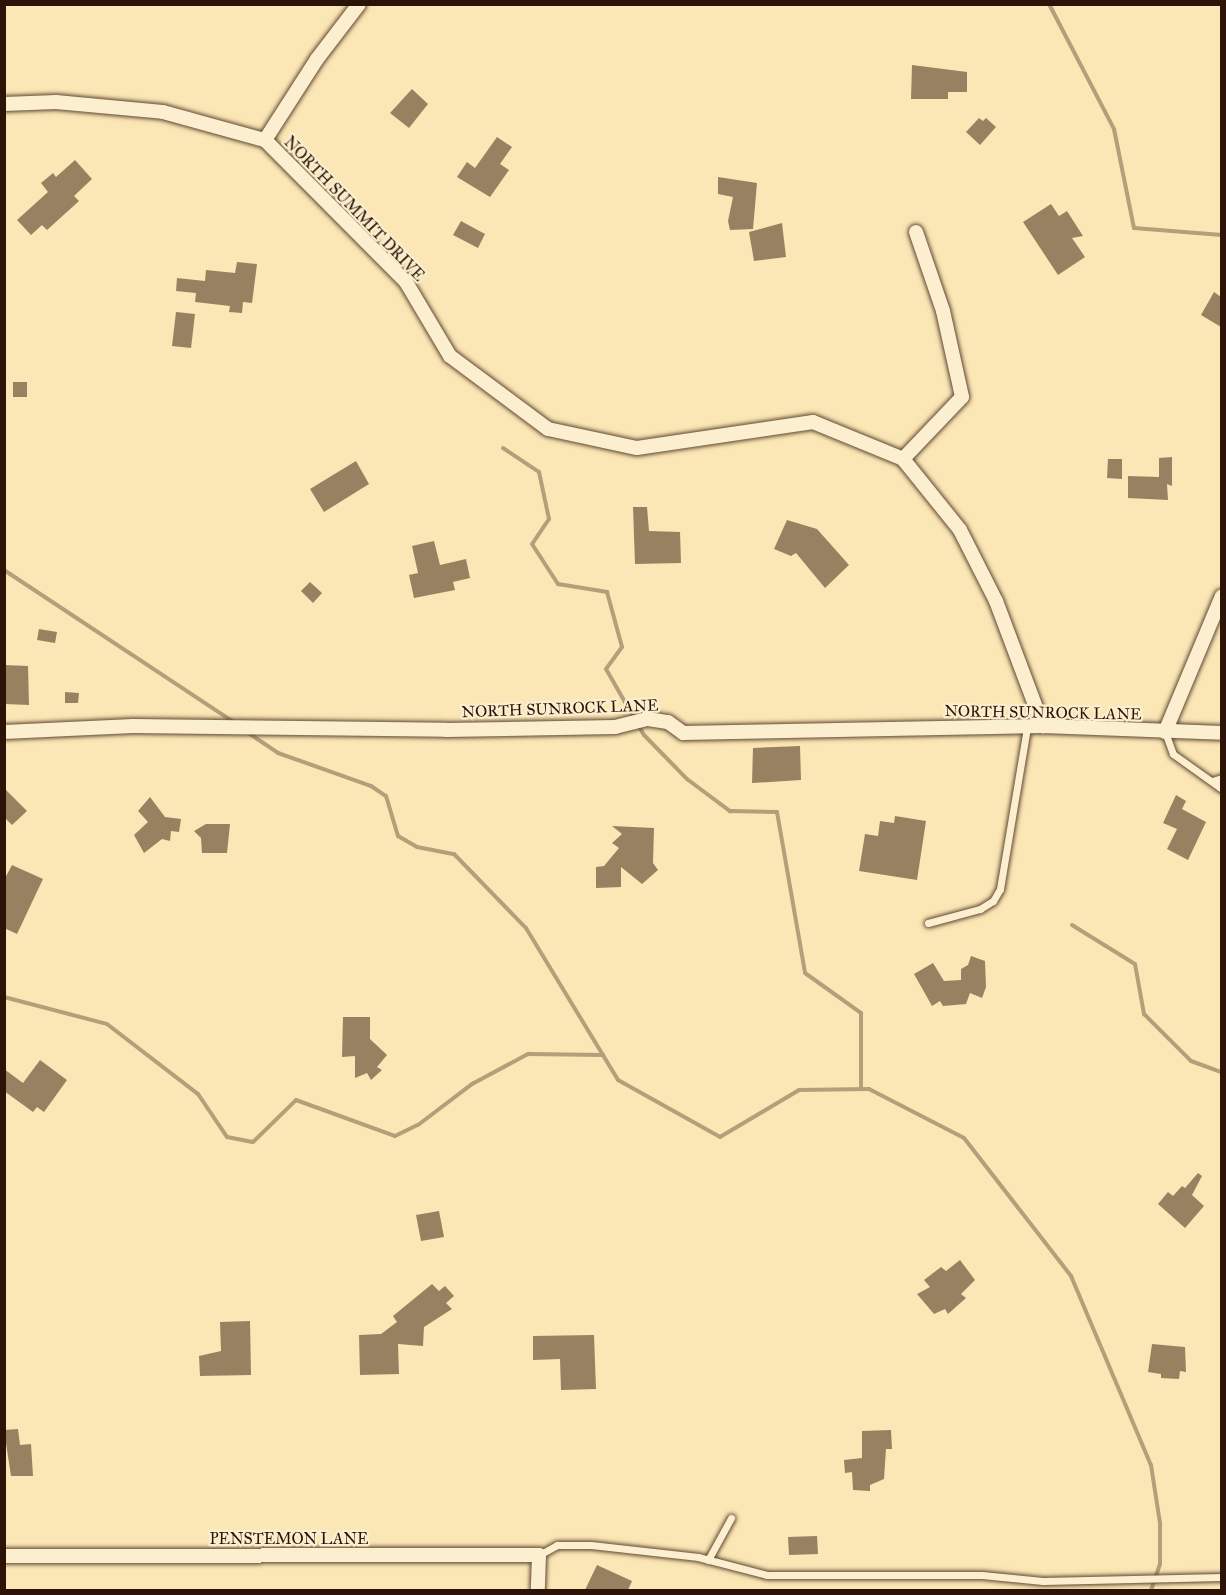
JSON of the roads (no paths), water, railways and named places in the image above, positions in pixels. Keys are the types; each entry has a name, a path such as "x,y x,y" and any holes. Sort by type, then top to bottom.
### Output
{"street":[{"path":"265,140 317,59 359,4"},
{"name":"NORTH SUMMIT DRIVE","path":"4,104 56,102 163,112 265,140 406,282 450,356 548,429 637,448 813,422 903,459 960,530 996,601 1043,726"},
{"path":"903,459 962,397 943,311 916,232"},
{"path":"1165,732 1221,596"},
{"name":"NORTH SUNROCK LANE","path":"4,732 134,726 446,730 615,727 648,719 668,722 683,733 1043,726 1221,733"},
{"path":"538,1590 539,1555"},
{"name":"PENSTEMON LANE","path":"4,1556 539,1555"}],"lane":[{"path":"928,922 980,909 993,901 1000,889 1027,727"},
{"path":"1165,732 1173,754 1221,789"},
{"path":"1212,781 1221,778"},
{"path":"708,1560 731,1518"},
{"path":"539,1555 557,1545 591,1545 708,1560 767,1575 982,1575 1043,1581 1221,1577"}],"waterway":[{"path":"1049,4 1114,129 1134,228 1222,235"},
{"path":"503,448 539,472 549,519 532,544 558,584 607,592 622,647 606,669 644,735 687,779 730,811 777,812 805,973 861,1013 861,1089"},
{"path":"4,570 234,722"},
{"path":"247,732 278,753 371,786 386,796 398,836 417,847 454,854 526,928 618,1080 720,1137 799,1090 869,1089 964,1138 1071,1276 1151,1465 1160,1523 1160,1564 1151,1590"},
{"path":"1072,925 1135,964 1144,1014 1191,1061 1222,1072"},
{"path":"4,997 107,1024 198,1094 227,1137 253,1142 296,1100 395,1136 418,1125 472,1084 528,1054 603,1055"}]}
